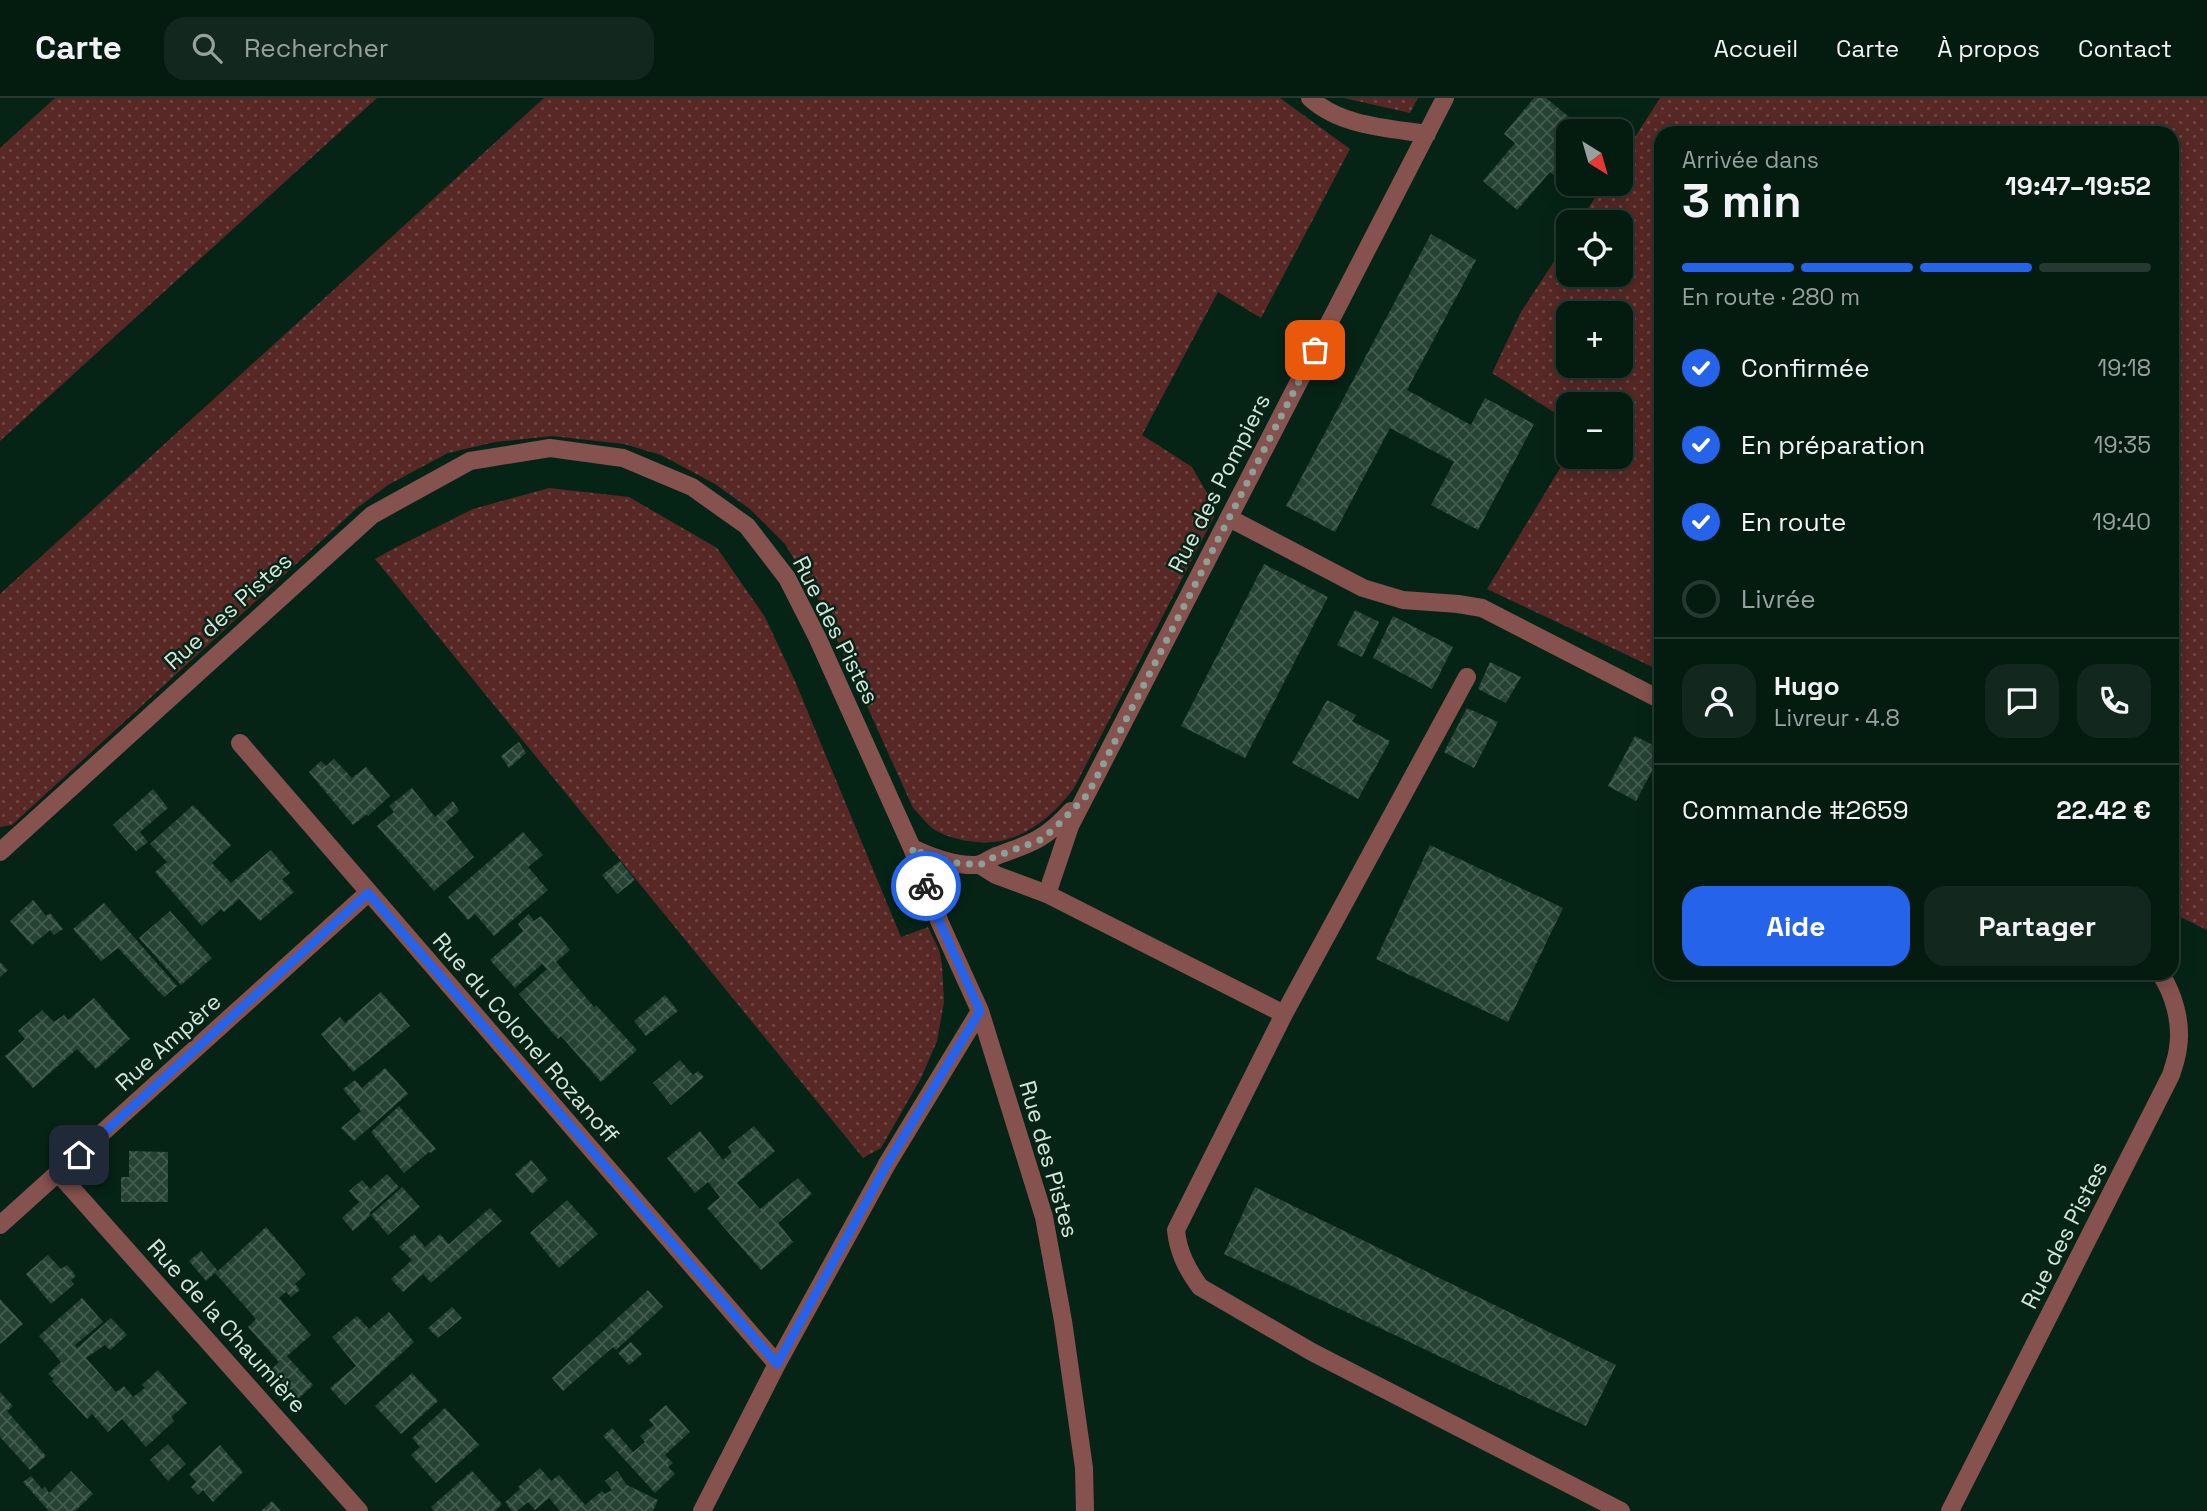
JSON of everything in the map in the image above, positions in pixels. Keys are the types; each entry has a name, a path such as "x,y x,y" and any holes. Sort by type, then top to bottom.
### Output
{"street":[{"path":"1310,98 1321,109 1367,125 1427,134"},
{"name":"Rue des Pompiers","path":"1047,894 1069,826 1088,794 1445,98"},
{"name":"Rue des Pistes","path":"0,852 372,515 470,461 550,448 622,458 692,486 747,526 787,578 818,639 912,848 940,923 980,1011 1044,1217 1063,1321 1084,1468 1085,1511"},
{"path":"1229,518 1363,588 1403,600 1482,608 1654,696"},
{"path":"1467,677 1284,1014 1176,1230 1177,1243 1189,1272 1200,1287 1312,1352 1621,1511"},
{"name":"Rue du Colonel Rozanoff","path":"240,743 777,1364"},
{"path":"980,865 1040,840 1088,794"},
{"path":"912,848 930,857 980,865 996,875 1047,894 1284,1014"},
{"name":"Rue Ampère","path":"0,1225 368,893"},
{"name":"Rue des Pistes","path":"1950,1511 2171,1075 2178,1047 2178,1029 2175,1009 2164,980"},
{"path":"702,1511 777,1364 887,1164 980,1011"},
{"name":"Rue de la Chaumière","path":"59,1174 359,1511"}],"shaded area":[{"path":"55,98 377,98 0,441 0,148"},
{"path":"544,98 1280,98 1350,149 1261,318 1218,292 1142,435 1192,467 1214,505 1214,517 1074,788 1041,822 1015,837 984,842 963,840 932,828 913,808 821,604 785,544 750,509 715,484 661,455 624,444 552,436 495,442 448,453 388,485 357,508 12,825 0,827 0,594"},
{"path":"1344,98 1418,98 1410,113"},
{"path":"1660,98 2207,98 2207,930 2179,916 2179,126 1654,126 1654,668 1487,589 1560,469 1633,469 1633,392 1556,392 1556,413 1492,373 1521,312 1556,258 1556,287 1633,287 1633,210 1587,210 1596,196 1633,196 1633,140"},
{"path":"549,488 629,497 717,548 765,617 795,681 901,937 928,927 939,950 944,1002 937,1041 921,1078 881,1148 863,1158 375,559 473,509"}],"building":[{"path":"1534,98 1546,98 1571,119 1556,119 1556,177 1550,172 1517,210 1483,181 1515,143 1504,134"},
{"path":"1431,234 1476,260 1407,390 1471,425 1485,398 1534,424 1478,530 1431,505 1454,462 1390,428 1335,532 1286,506"},
{"path":"1264,564 1328,597 1245,758 1181,726"},
{"path":"1355,610 1379,622 1362,657 1337,645"},
{"path":"1393,616 1453,647 1432,689 1373,658"},
{"path":"1490,662 1521,677 1506,703 1478,689"},
{"path":"1327,700 1356,715 1352,721 1390,741 1358,799 1292,763"},
{"path":"1467,708 1498,722 1474,768 1444,752"},
{"path":"1635,736 1654,746 1654,767 1636,801 1608,786"},
{"path":"519,742 526,753 509,768 501,756"},
{"path":"334,759 352,778 366,767 390,796 368,816 367,814 353,825 309,772 321,761 326,766"},
{"path":"412,788 435,817 453,801 459,811 446,822 474,857 434,891 377,826 394,812 389,806"},
{"path":"153,789 168,808 140,832 148,842 136,851 113,825"},
{"path":"193,805 231,845 212,863 231,883 271,850 290,873 282,879 294,892 260,921 239,899 224,912 221,909 202,926 155,872 167,862 150,844"},
{"path":"523,832 543,855 528,867 548,890 494,936 475,914 468,920 448,897"},
{"path":"1430,845 1563,908 1508,1022 1376,959"},
{"path":"620,861 635,880 617,894 602,875"},
{"path":"33,900 46,916 50,913 63,929 54,935 50,930 32,945 10,921"},
{"path":"104,903 177,986 164,997 118,948 101,961 73,929"},
{"path":"170,911 212,958 181,985 139,938"},
{"path":"529,914 534,921 541,916 570,950 556,962 594,1007 596,1005 637,1050 601,1082 561,1036 558,1039 519,994 547,969 542,964 515,988 490,960 523,931 518,924"},
{"path":"0,962 8,970 0,977"},
{"path":"381,992 410,1026 353,1072 321,1034 340,1017 345,1023"},
{"path":"665,995 678,1011 646,1036 634,1021"},
{"path":"94,998 130,1039 96,1069 77,1049 33,1088 5,1056 25,1039 18,1031 42,1010 54,1022 64,1015 68,1020"},
{"path":"680,1060 693,1075 698,1071 704,1077 671,1105 653,1083"},
{"path":"385,1068 408,1094 354,1141 341,1128 361,1111 343,1089 355,1080 362,1088"},
{"path":"399,1106 436,1149 404,1173 371,1132"},
{"path":"754,1126 775,1151 737,1183 760,1209 798,1178 812,1194 778,1223 793,1242 761,1270 707,1208 720,1197 708,1182 695,1193 667,1158 700,1131 723,1160 732,1152 728,1147"},
{"path":"129,1151 168,1152 168,1202 121,1202 121,1177 129,1177"},
{"path":"531,1160 548,1180 532,1194 515,1174"},
{"path":"387,1174 399,1187 353,1231 342,1218 359,1202 349,1191 362,1180 370,1189"},
{"path":"402,1187 420,1207 388,1235 371,1215"},
{"path":"1255,1187 1616,1365 1586,1426 1224,1254"},
{"path":"567,1200 598,1234 559,1268 530,1233"},
{"path":"490,1208 502,1221 431,1283 423,1274 403,1292 391,1279 412,1260 399,1247 414,1234 425,1247 440,1234 449,1244"},
{"path":"266,1227 306,1274 295,1284 300,1290 291,1297 286,1292 279,1298 311,1335 287,1356 313,1385 293,1404 266,1374 279,1362 248,1327 256,1319 215,1273 206,1281 189,1261 201,1251 218,1271"},
{"path":"48,1255 61,1269 67,1265 76,1276 71,1280 74,1284 51,1304 26,1274"},
{"path":"648,1290 663,1307 616,1350 613,1347 563,1391 552,1378"},
{"path":"82,1298 103,1322 75,1345 77,1348 111,1318 127,1335 110,1350 105,1345 86,1358 116,1392 124,1386 133,1397 145,1388 142,1385 158,1370 187,1403 171,1417 174,1421 146,1447 122,1419 108,1432 92,1414 87,1419 48,1374 61,1362 39,1336"},
{"path":"0,1299 23,1324 0,1344"},
{"path":"452,1307 462,1318 438,1338 428,1328"},
{"path":"389,1312 414,1342 345,1405 330,1388 356,1366 332,1337 357,1316 369,1329"},
{"path":"631,1342 642,1354 629,1365 618,1353"},
{"path":"412,1373 438,1401 401,1434 375,1406"},
{"path":"0,1392 13,1406 7,1411 46,1456 30,1470 0,1437"},
{"path":"666,1405 690,1432 665,1455 673,1463 668,1467 675,1474 655,1493 603,1436 612,1428 633,1452 645,1442 640,1436 654,1425 649,1420"},
{"path":"445,1408 479,1445 436,1483 411,1455 420,1447 412,1438"},
{"path":"168,1444 186,1464 168,1481 150,1460"},
{"path":"220,1445 243,1472 213,1502 203,1490 198,1495 191,1487 196,1482 189,1474"},
{"path":"540,1468 551,1481 559,1475 585,1505 602,1491 605,1494 612,1490 605,1481 617,1471 627,1485 658,1500 653,1511 560,1511 549,1498 535,1510 528,1502 517,1511 512,1511 505,1502"},
{"path":"71,1471 93,1494 75,1511 49,1511 23,1482 31,1476 49,1493"},
{"path":"472,1471 502,1504 495,1511 434,1511 431,1507"},
{"path":"272,1501 281,1511 261,1511"}],"way so far":[{"path":"926,886 912,848 930,857 980,865 1040,840 1088,794 1315,350"}],"route":[{"path":"79,1155 368,893 777,1364 887,1164 980,1011 926,886"}]}
